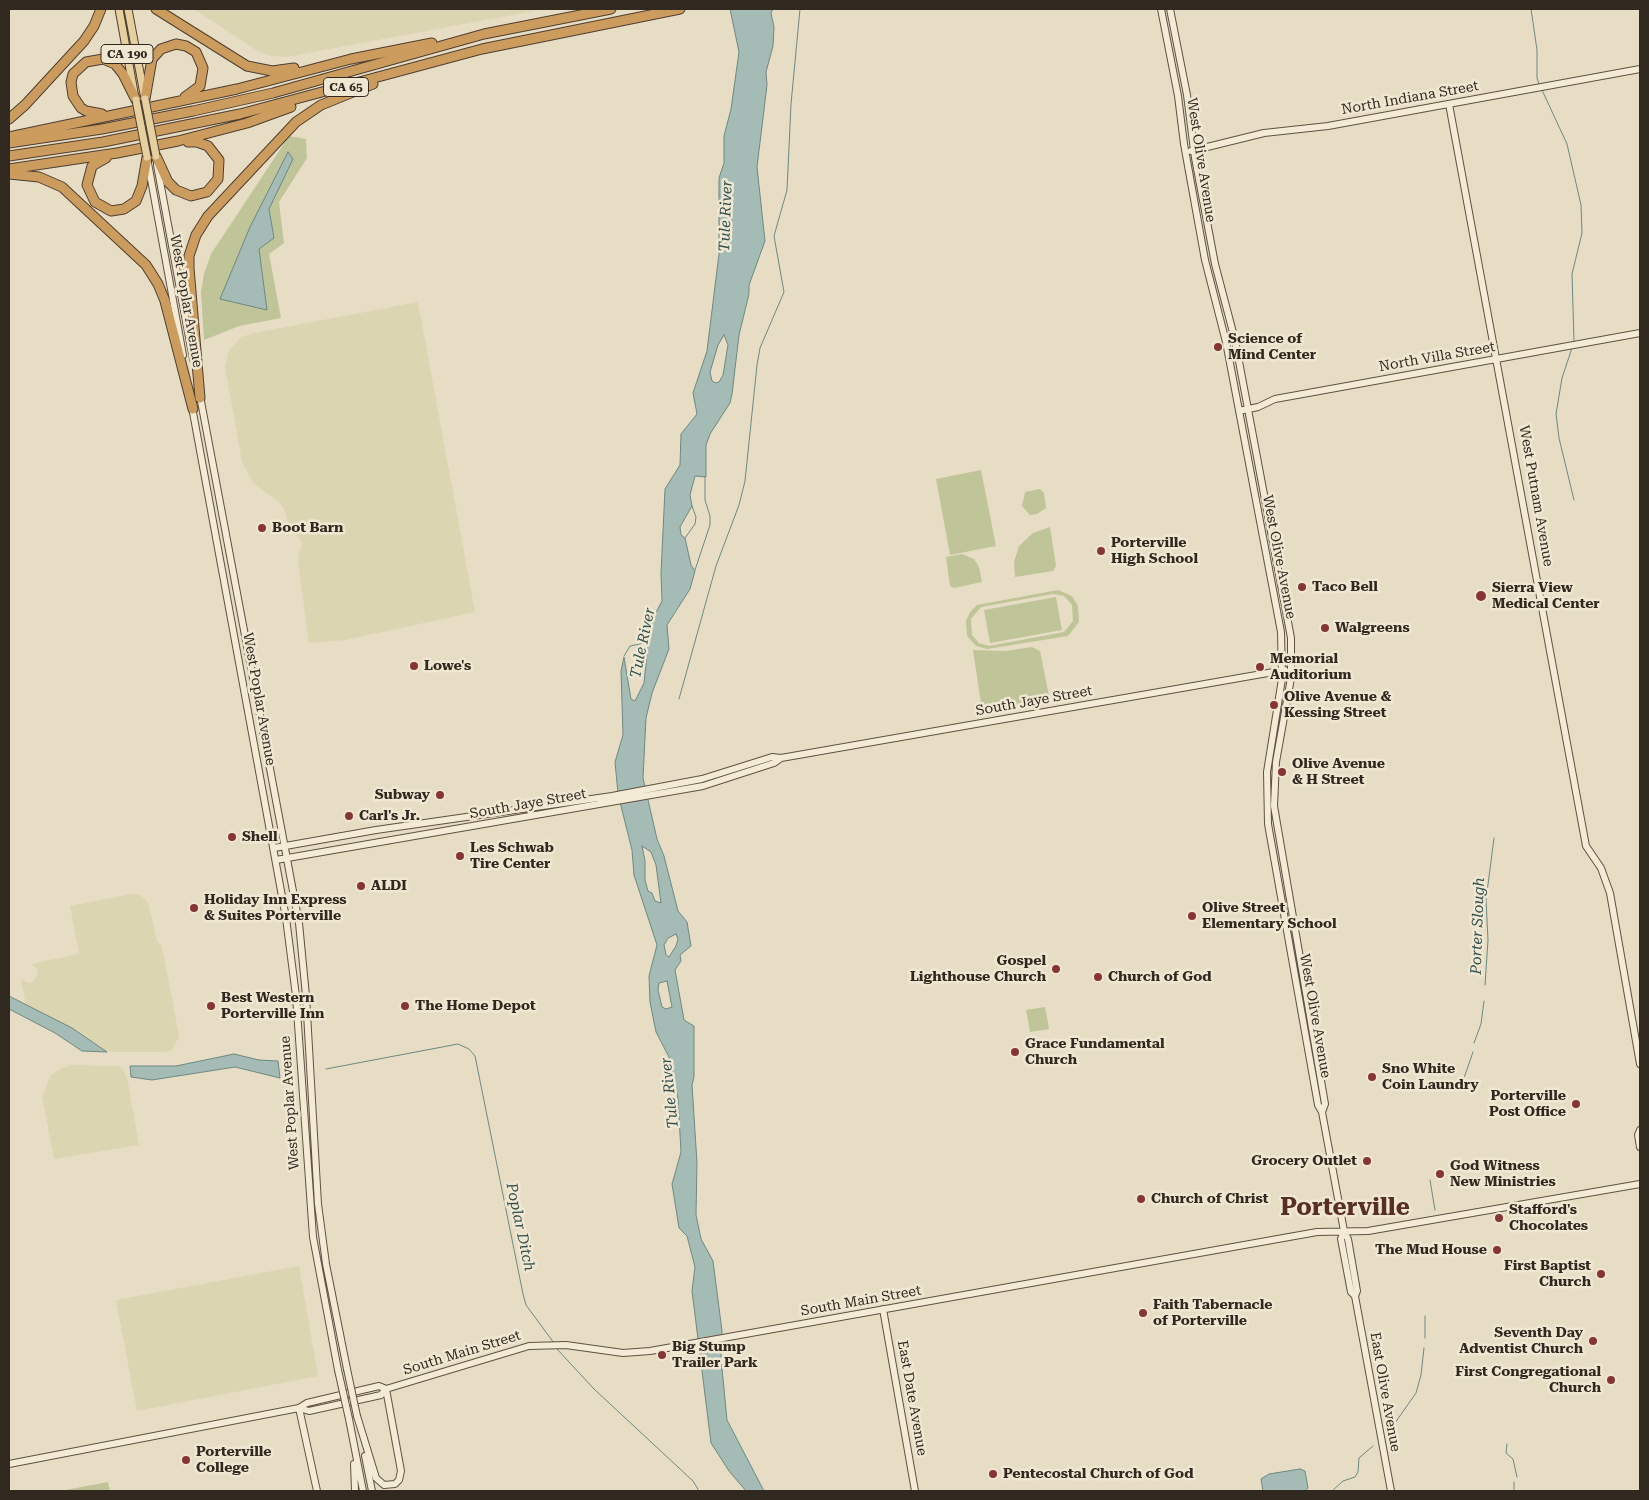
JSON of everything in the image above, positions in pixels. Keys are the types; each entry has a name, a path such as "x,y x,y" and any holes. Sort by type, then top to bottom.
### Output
{"highway":[{"path":"9,119 25,105 84,41 102,9"},
{"path":"156,9 232,58 254,68 282,71 484,34"},
{"name":"CA 65","path":"9,143 102,129 202,109 273,93 484,34 611,9"},
{"name":"CA 65","path":"9,156 170,130 350,86 522,40 680,9"},
{"path":"140,100 150,66 156,54 166,46 182,45 191,48 200,57 204,68 202,80 192,94 168,103"},
{"path":"9,137 115,113 237,89 351,58"},
{"path":"115,113 93,113 86,111 76,103 71,82 73,74 82,64 97,59 115,64 140,100"},
{"path":"200,398 189,268 192,245 202,224 283,135 308,113 339,97 427,64"},
{"path":"9,169 117,153 178,141 247,123 350,86"},
{"path":"151,156 168,182 176,190 191,196 206,192 215,185 220,173 217,155 203,143 178,141"},
{"path":"117,153 92,166 87,178 91,197 99,206 111,211 128,208 138,198 151,156"},
{"path":"9,174 39,176 62,187 146,265 158,284 165,301 193,409"}],"main road":[{"name":"West Poplar Avenue","path":"119,9 140,100 200,398 288,858 304,964 319,1214 329,1278 356,1416"},
{"name":"West Poplar Avenue","path":"128,9 140,100"},
{"name":"West Olive Avenue","path":"1161,9 1178,96 1185,152 1209,279 1226,342 1282,640 1282,671 1279,700 1267,763 1268,824 1318,1105 1322,1112 1344,1231"},
{"name":"West Olive Avenue","path":"1170,9 1187,95 1194,150 1215,264 1231,322 1289,625 1292,669 1288,702 1276,762 1274,792 1276,829 1324,1104 1322,1112"},
{"name":"North Indiana Street","path":"1185,152 1270,132 1328,126 1640,69"},
{"name":"West Putnam Avenue","path":"1449,104 1498,359 1586,846 1601,868 1610,893 1640,1064"},
{"name":"West Poplar Avenue","path":"151,156 193,409 276,860 294,981 313,1237 352,1441"},
{"name":"North Villa Street","path":"1239,410 1258,408 1275,399 1640,332"},
{"path":"1272,582 1278,590 1284,617 1289,625"},
{"name":"South Jaye Street","path":"276,860 663,790 703,786 774,764 781,758 1292,669"},
{"name":"South Jaye Street","path":"274,848 384,829 612,800"},
{"path":"1280,890 1285,898 1287,907 1290,908"},
{"path":"1640,1130 1638,1134 1640,1147"},
{"name":"South Main Street","path":"9,1464 299,1408 307,1402 379,1386 386,1389 519,1348 545,1344 566,1345 623,1353 691,1344 1317,1232 1368,1231 1640,1184"},
{"name":"East Olive Avenue","path":"1344,1231 1348,1239 1357,1291 1356,1296 1391,1491"},
{"name":"East Date Avenue","path":"883,1309 915,1491"},
{"path":"356,1416 376,1478 384,1485 395,1484 399,1480 401,1471 386,1389"},
{"path":"299,1408 317,1491"},
{"name":"CA 190","path":"356,1416 372,1491"},
{"path":"352,1441 355,1491"},
{"name":"CA 190","path":"352,1441 363,1491"}],"shaded area":[{"path":"194,9 544,9 287,57 270,56 256,50"},
{"path":"418,302 475,612 345,640 309,643 298,561 302,546 300,539 292,532 283,507 254,484 242,462 225,367 228,352 241,337 254,333"},
{"path":"131,894 140,895 148,902 157,941 161,945 164,956 179,1037 172,1050 166,1052 107,1052 72,1028 26,1005 21,979 28,983 33,982 38,974 37,969 31,964 79,954 70,906"},
{"path":"73,1065 120,1066 127,1077 139,1145 54,1159 42,1096 51,1075 62,1068"},
{"path":"299,1266 318,1376 137,1411 116,1300"}],"green space":[{"path":"289,136 306,139 307,158 279,202 284,243 269,254 281,318 239,326 204,340 201,292 204,274 211,254"},
{"path":"981,470 996,546 950,555 936,479"},
{"path":"1040,489 1044,493 1046,508 1037,514 1030,515 1022,506 1025,492"},
{"path":"1050,527 1056,566 1053,571 1015,577 1014,562 1019,546 1033,533"},
{"path":"962,554 974,559 979,567 982,582 954,588 950,586 946,557"},
{"path":"1058,590 1072,596 1078,606 1079,622 1068,636 987,649 976,646 967,636 966,621 970,612 977,605","holes":["1053,594 1064,596 1072,605 1073,621 1064,632 989,646 979,643 972,635 971,619 981,607"]},
{"path":"1056,597 1062,630 990,643 984,610"},
{"path":"1032,647 1040,651 1049,696 1030,700 1030,705 985,713 982,710 973,650 1005,651"},
{"path":"1045,1007 1049,1029 1030,1032 1026,1010"},
{"path":"108,1482 110,1491 60,1491"}],"water":[{"name":"Tule River","path":"730,9 773,9 771,13 774,27 773,46 766,72 767,85 757,167 765,241 749,285 749,294 739,335 730,403 710,434 706,445 706,477 695,476 690,495 692,506 680,527 681,535 685,538 691,565 695,571 690,589 667,625 669,649 652,693 646,718 643,778 657,839 664,856 678,911 687,922 691,946 680,955 681,961 675,970 684,1020 694,1026 694,1077 692,1085 697,1163 696,1215 701,1239 713,1261 722,1331 721,1358 727,1420 764,1491 746,1491 729,1471 711,1443 692,1291 695,1267 687,1236 679,1228 672,1184 681,1152 678,1099 669,1057 656,1032 650,1002 649,976 657,945 634,875 632,850 618,794 615,762 623,735 621,671 624,657 631,699 635,701 644,683 650,624 662,601 661,573 665,489 680,465 681,434 697,414 693,393 707,351 719,254 719,178 724,163 724,136 731,109 739,52","holes":["724,335 728,345 723,375 719,382 716,383 712,381 710,372 718,345","642,846 651,852 656,865 661,903 655,901 652,893 648,891 645,880 645,861","676,934 678,939 669,957 666,955 664,945 668,938","667,981 672,1007 666,1009 662,1007 658,990 659,983"]},
{"path":"288,152 293,159 269,209 274,238 259,249 267,310 220,299 250,227"},
{"path":"9,996 72,1028 107,1052 82,1051 55,1033 9,1009"},
{"path":"234,1054 259,1060 278,1061 280,1078 235,1067 152,1080 131,1077 130,1066 176,1066"},
{"path":"1300,1469 1305,1471 1308,1488 1305,1491 1263,1491 1261,1479 1269,1474"}],"waterway":[{"path":"679,699 716,566 739,505 745,481 760,348 784,292 774,236 787,190 791,104 800,9"},
{"name":"Porter Slough","path":"1531,9 1537,50 1537,78 1539,84"},
{"name":"Porter Slough","path":"1542,90 1567,144 1581,205 1582,233 1572,274 1574,341"},
{"name":"Porter Slough","path":"1572,348 1562,378 1556,414 1559,438 1574,500"},
{"path":"695,570 710,525 710,516 705,500 705,477"},
{"path":"685,538 695,524 696,517 692,506"},
{"name":"Tule River","path":"624,656 630,646 650,642"},
{"name":"Porter Slough","path":"1485,985 1488,940 1486,900 1494,838"},
{"name":"Porter Slough","path":"1474,1043 1481,1024 1484,1001"},
{"name":"Poplar Ditch","path":"326,1069 458,1044 469,1049 475,1056 526,1305 554,1343"},
{"name":"Porter Slough","path":"1464,1078 1473,1052"},
{"name":"Porter Slough","path":"1430,1180 1435,1210"},
{"name":"Porter Slough","path":"1425,1316 1425,1338"},
{"name":"Porter Slough","path":"1388,1433 1416,1393 1421,1375 1424,1348"},
{"name":"Poplar Ditch","path":"557,1349 594,1389 693,1481 699,1491"},
{"path":"1507,1444 1506,1453 1513,1459 1517,1477"},
{"name":"Porter Slough","path":"1332,1491 1343,1481 1355,1477 1358,1472 1359,1458 1373,1446"},
{"path":"1514,1482 1514,1491"}],"place":[{"name":"Science of Mind Center","path":"1218,347"},
{"name":"Boot Barn","path":"262,528"},
{"name":"Porterville High School","path":"1101,551"},
{"name":"Taco Bell","path":"1302,587"},
{"name":"Sierra View Medical Center","path":"1481,596"},
{"name":"Walgreens","path":"1325,628"},
{"name":"Lowe's","path":"414,666"},
{"name":"Memorial Auditorium","path":"1260,667"},
{"name":"Olive Avenue & Kessing Street","path":"1274,705"},
{"name":"Olive Avenue & H Street","path":"1282,772"},
{"name":"Subway","path":"440,795"},
{"name":"Carl's Jr.","path":"349,816"},
{"name":"Shell","path":"232,837"},
{"name":"Les Schwab Tire Center","path":"460,856"},
{"name":"ALDI","path":"361,886"},
{"name":"Holiday Inn Express & Suites Porterville","path":"194,908"},
{"name":"Olive Street Elementary School","path":"1192,916"},
{"name":"Gospel Lighthouse Church","path":"1056,969"},
{"name":"Church of God","path":"1098,977"},
{"name":"Best Western Porterville Inn","path":"211,1006"},
{"name":"The Home Depot","path":"405,1006"},
{"name":"Grace Fundamental Church","path":"1015,1052"},
{"name":"Sno White Coin Laundry","path":"1372,1077"},
{"name":"Porterville Post Office","path":"1576,1104"},
{"name":"Grocery Outlet","path":"1367,1161"},
{"name":"God Witness New Ministries","path":"1440,1174"},
{"name":"Church of Christ","path":"1141,1199"},
{"name":"Stafford's Chocolates","path":"1499,1218"},
{"name":"The Mud House","path":"1497,1250"},
{"name":"First Baptist Church","path":"1601,1274"},
{"name":"Faith Tabernacle of Porterville","path":"1143,1313"},
{"name":"Seventh Day Adventist Church","path":"1593,1341"},
{"name":"Big Stump Trailer Park","path":"662,1355"},
{"name":"First Congregational Church","path":"1611,1380"},
{"name":"Porterville College","path":"186,1460"},
{"name":"Pentecostal Church of God","path":"993,1474"}],"district":[{"name":"Porterville","path":"1345,1208"}]}
